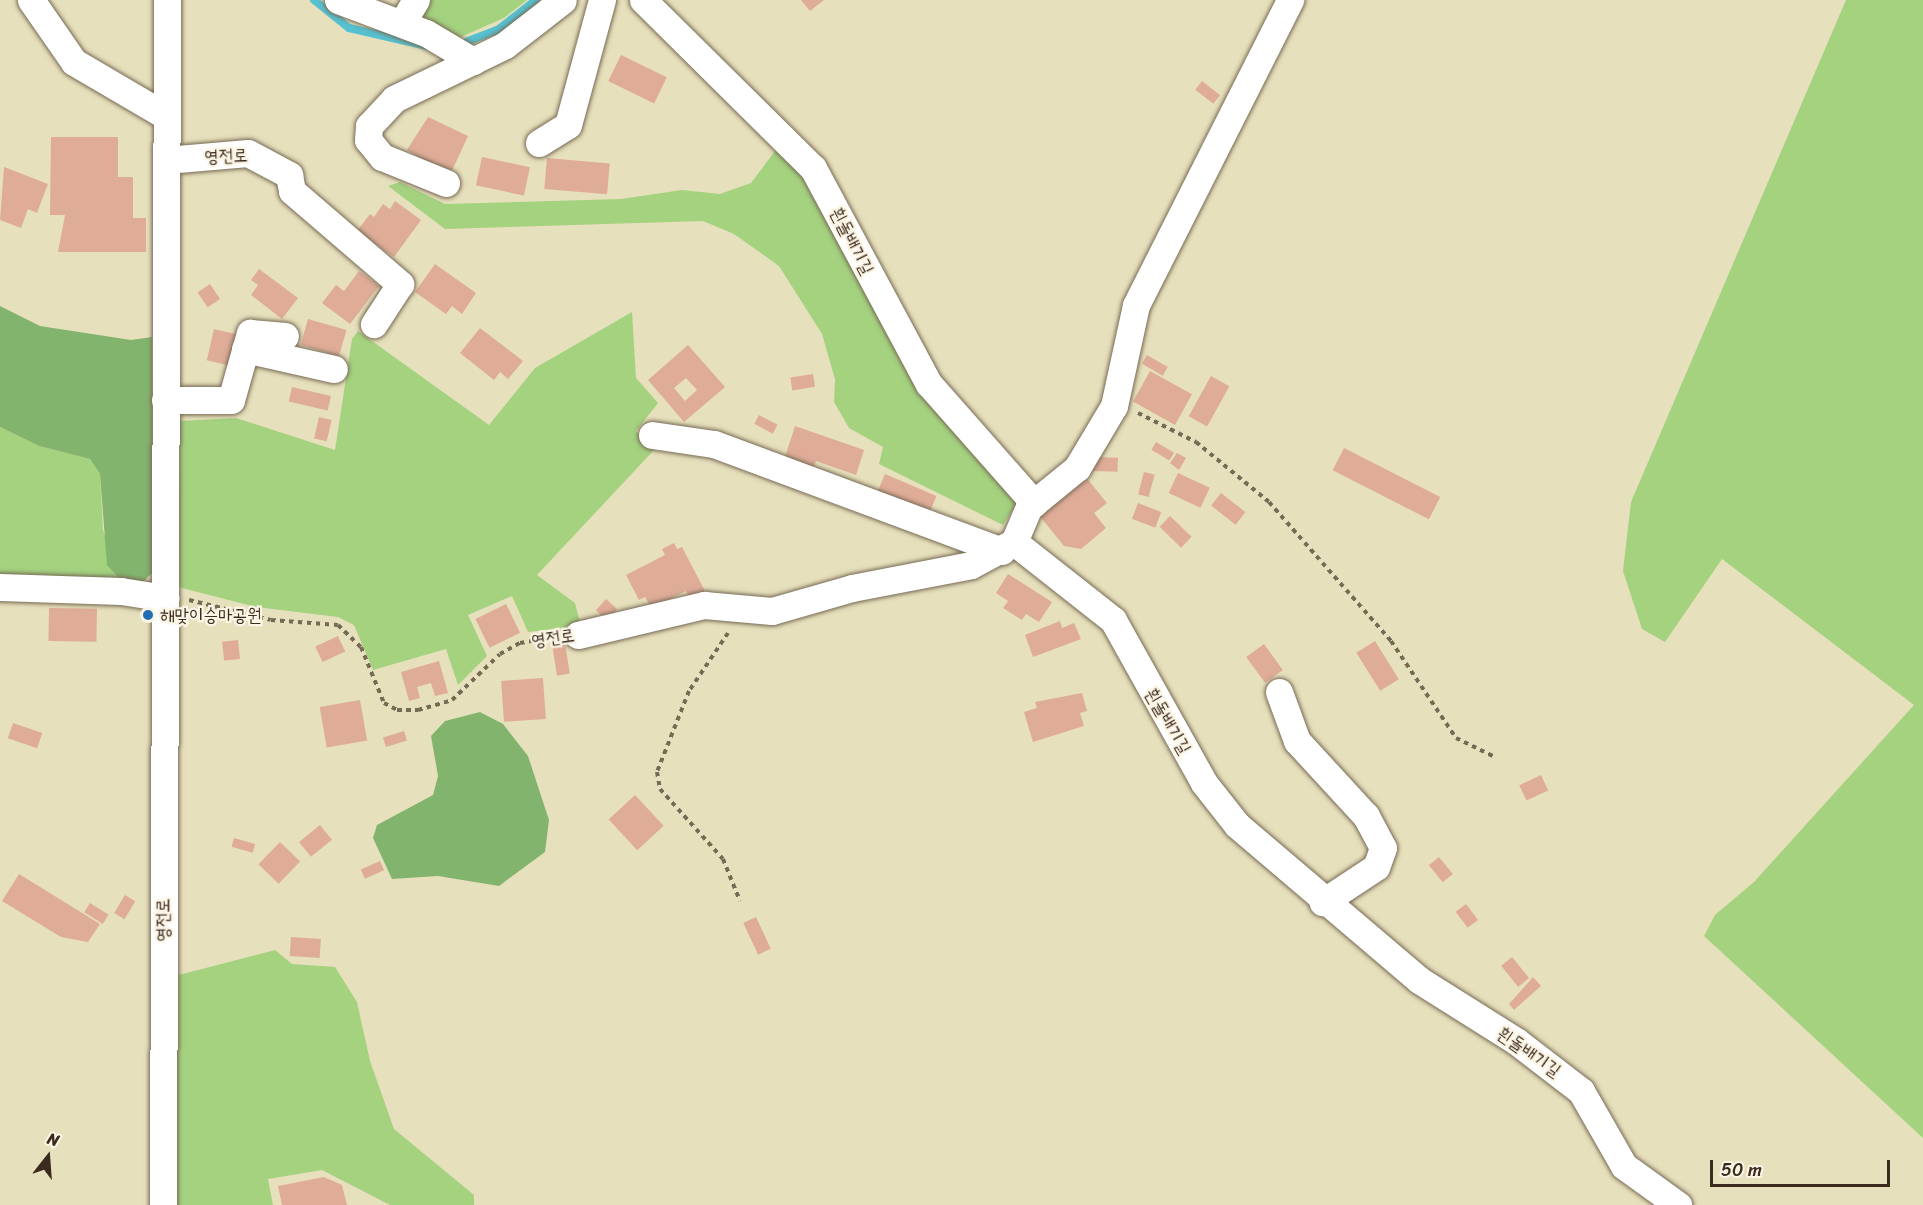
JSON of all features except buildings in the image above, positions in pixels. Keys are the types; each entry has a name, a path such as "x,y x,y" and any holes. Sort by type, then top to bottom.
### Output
{"street":[{"path":"31,0 74,62 166,116"},
{"name":"영전로","path":"164,1205 167,0"},
{"path":"338,0 402,23 473,61"},
{"path":"402,23 416,0"},
{"path":"446,183 382,157 368,140 369,126 394,99 473,61 531,29 563,0"},
{"path":"539,143 568,126 602,0"},
{"name":"흰돌배기길","path":"643,0 813,168 929,384 1034,503"},
{"path":"1008,547 1034,503 1077,468 1114,406 1136,305 1290,0"},
{"name":"영전로","path":"166,160 248,153 289,174 292,191 400,284 374,324"},
{"path":"165,400 231,400 250,333 285,336"},
{"path":"245,349 334,369"},
{"name":"흰돌배기길","path":"652,435 714,444 753,462 1008,547 1104,609 1218,803 1323,902 1419,980 1564,1076 1594,1105 1624,1166 1678,1205"},
{"name":"영전로","path":"578,635 704,604 755,613 949,571 1008,547"},
{"path":"0,587 121,591 165,598"},
{"path":"1279,692 1297,741 1366,816 1383,848 1376,867 1323,902"}],"path":[{"path":"1114,406 1196,442 1269,502 1391,641 1450,732 1495,757"},
{"name":"영전로","path":"165,598 271,620 338,625 361,647 384,702 397,710 418,710 452,700 500,654 520,643 578,635"},
{"path":"740,902 723,859 660,789 657,772 707,659 726,634 755,613"}],"green space":[{"path":"426,0 527,0 504,18 456,39 414,21"},
{"path":"1846,0 1923,0 1923,1138 1704,936 1715,915 1754,882 1914,705 1722,559 1665,642 1642,629 1623,571 1631,502"},
{"path":"778,147 787,149 1018,501 1003,525 879,464 883,447 849,428 834,402 835,379 822,334 779,266 734,234 703,221 445,229 388,186 400,182 445,204 621,199 682,190 720,194 751,183"},
{"path":"0,306 40,326 131,340 152,337 153,572 143,582 122,581 107,565 100,474 90,459 39,446 0,427"},
{"path":"632,312 636,378 658,403 636,431 654,450 537,575 575,603 581,626 528,632 512,596 468,615 487,656 458,685 446,649 373,670 354,625 338,617 256,607 178,587 180,421 236,418 335,450 352,339 358,331 489,425 535,368"},
{"path":"0,427 39,446 90,459 100,474 103,530 122,581 0,580"},
{"path":"480,712 503,724 528,756 549,820 545,852 499,886 438,876 392,879 373,838 377,825 433,795 438,776 431,736 445,721"},
{"path":"275,950 292,964 335,967 357,1002 370,1061 394,1129 474,1195 474,1205 390,1205 322,1170 268,1179 273,1205 176,1205 175,976"}],"waterway":[{"path":"314,0 349,28 427,46"},
{"path":"468,41 499,29 536,0"}],"place":[{"name":"해맞이승마공원","path":"148,615"}]}
